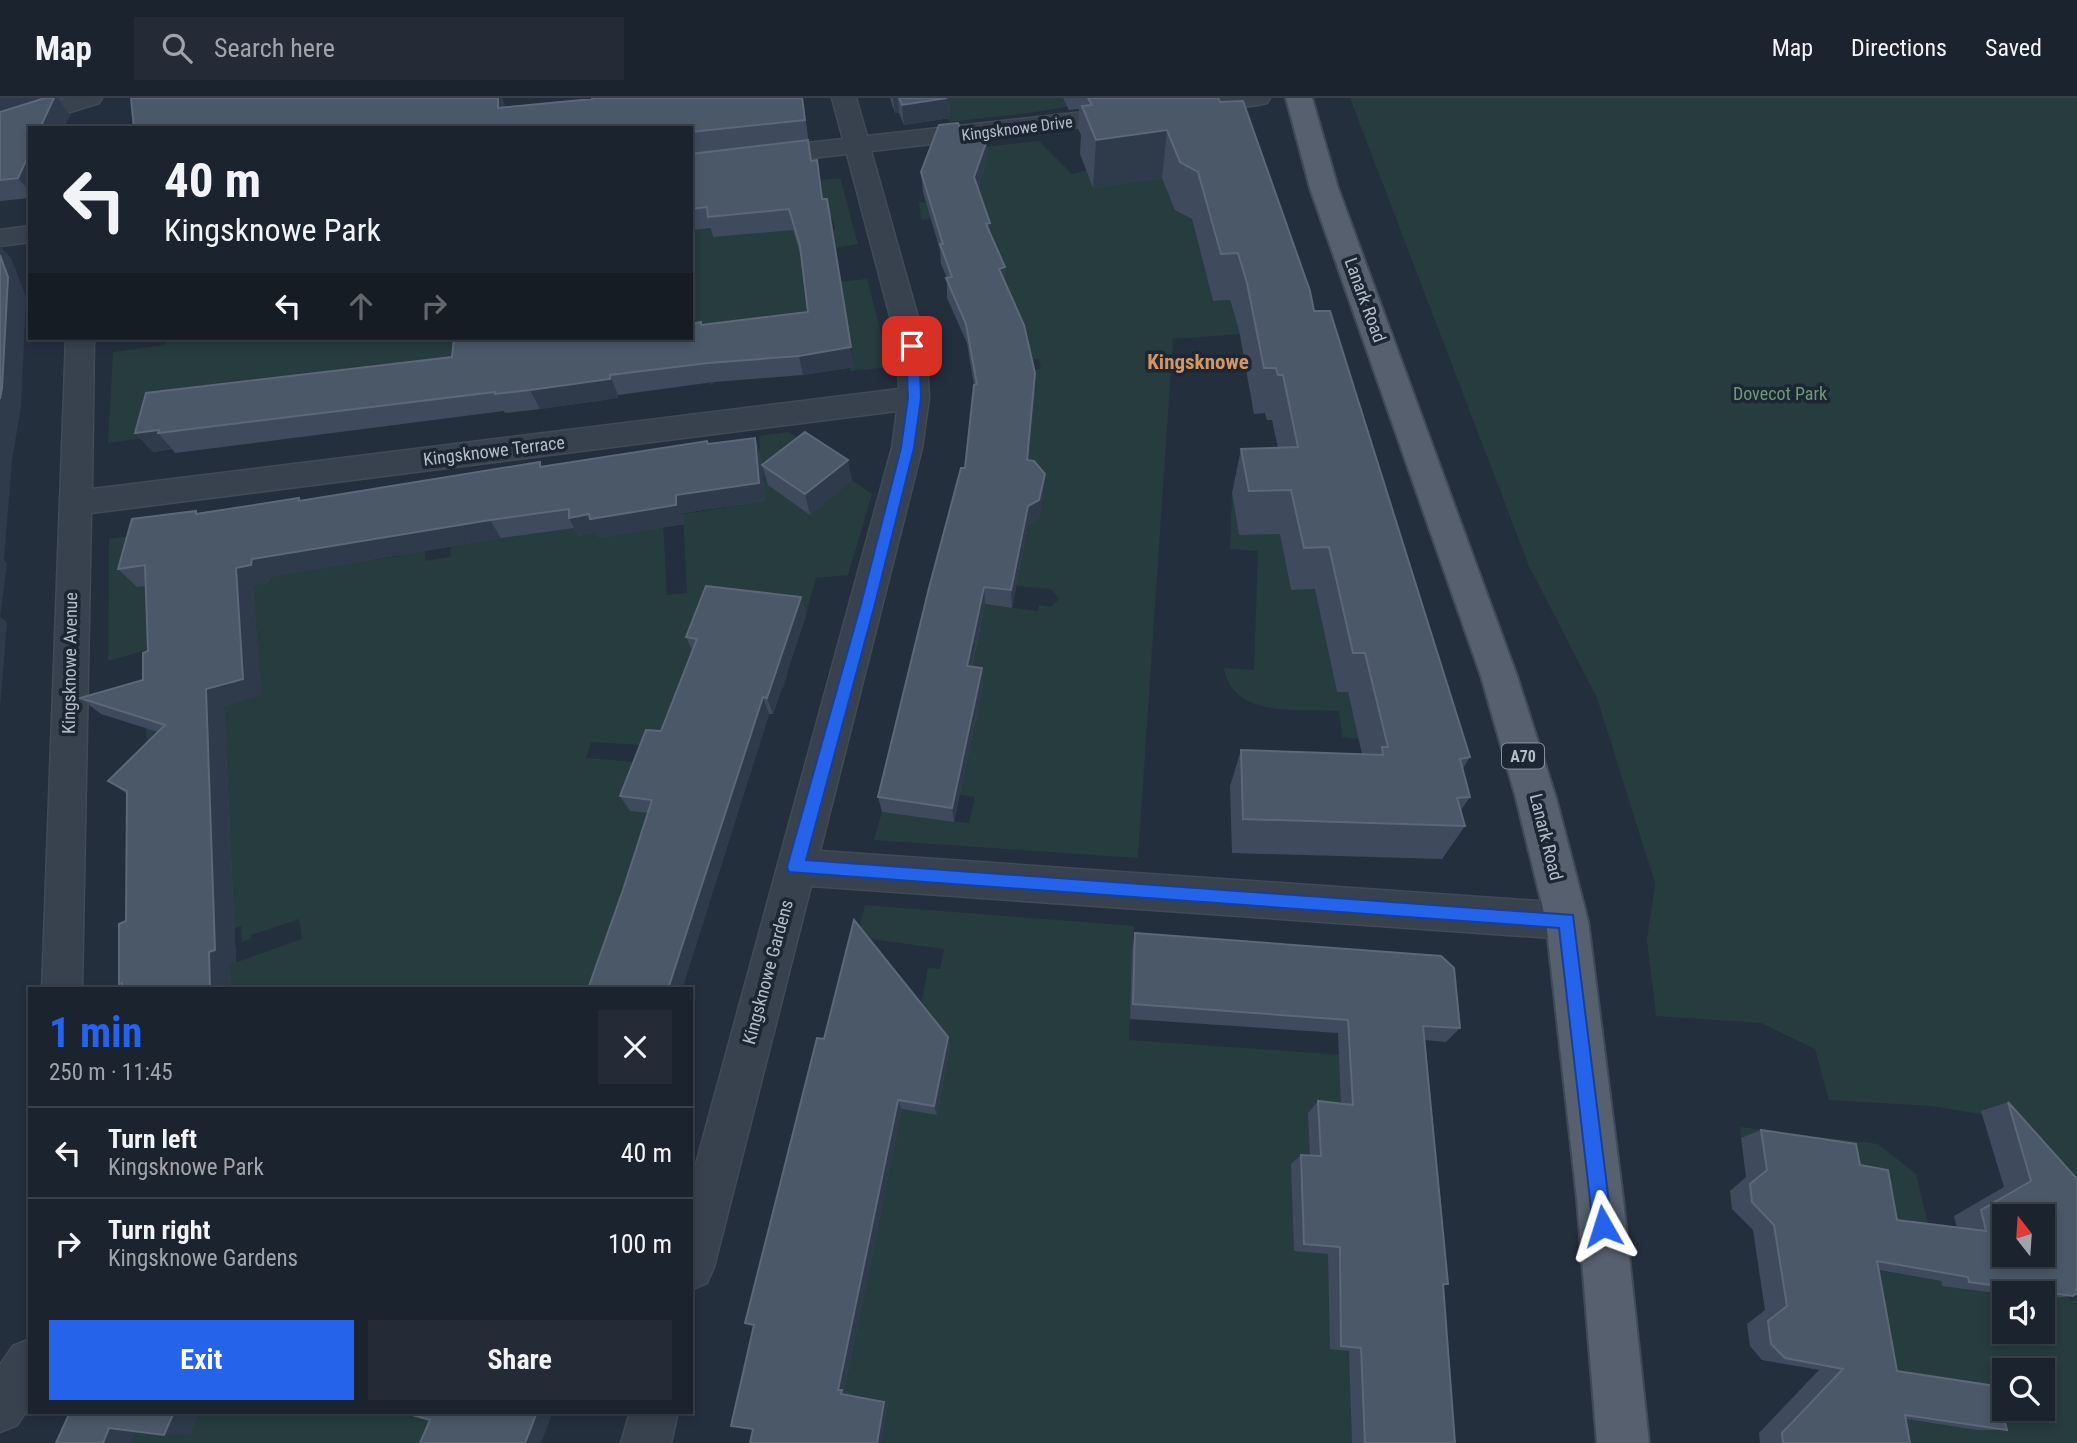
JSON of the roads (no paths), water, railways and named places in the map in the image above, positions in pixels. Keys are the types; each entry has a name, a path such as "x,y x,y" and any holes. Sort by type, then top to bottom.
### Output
{"main road":[{"name":"Lanark Road","path":"1299,98 1324,188 1499,676 1536,797 1567,921 1600,1199 1623,1443"}],"street":[{"path":"0,127 90,98"},
{"name":"Kingsknowe Gardens","path":"693,1259 795,867 871,591 907,448 914,398 912,346 844,98"},
{"name":"Kingsknowe Drive","path":"693,164 857,147 1168,104 1258,98"},
{"path":"0,238 28,234"},
{"name":"Kingsknowe Avenue","path":"62,987 80,340"},
{"name":"Kingsknowe Terrace","path":"74,503 914,398"},
{"path":"795,867 1567,921"},
{"path":"0,1408 28,1366"},
{"path":"646,1443 653,1414"}],"district":[{"name":"Kingsknowe","path":"1198,362"}],"park label":[{"name":"Dovecot Park","path":"1780,394"}]}
